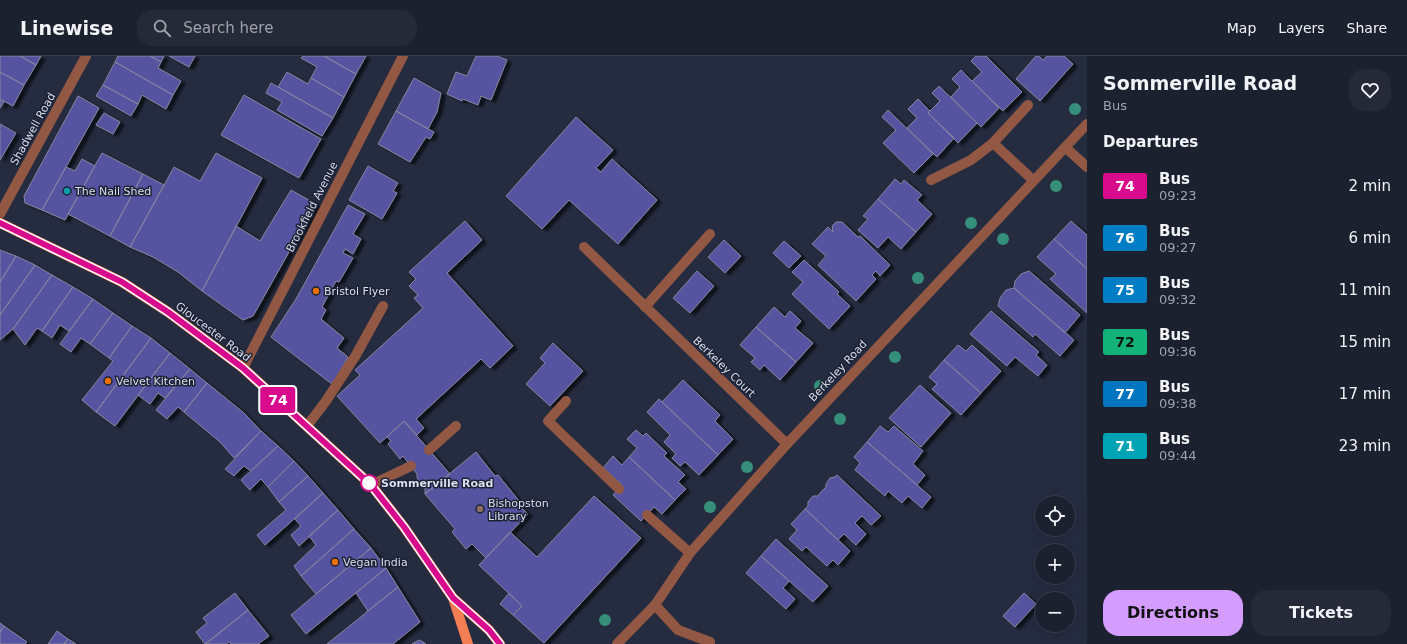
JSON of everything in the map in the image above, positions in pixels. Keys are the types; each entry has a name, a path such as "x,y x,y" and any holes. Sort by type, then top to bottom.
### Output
{"main road":[{"name":"Gloucester Road","path":"0,223 122,282 168,312 243,368 371,485 404,527 453,598 489,630 500,644"},
{"name":"Gloucester Road","path":"453,598 468,644"}],"street":[{"name":"Shadwell Road","path":"0,214 86,56"},
{"name":"Brookfield Avenue","path":"243,368 402,56"},
{"path":"931,180 971,160 993,143 1028,105"},
{"name":"Berkeley Road","path":"617,644 655,605 690,553 786,444 1032,180 1087,124"},
{"path":"993,143 1032,180"},
{"path":"1065,147 1087,167"},
{"path":"646,307 710,234"},
{"name":"Berkeley Court","path":"584,247 786,444"},
{"path":"307,426 326,401 356,355 383,306"},
{"path":"566,401 548,421 619,489"},
{"path":"429,450 456,426"},
{"path":"371,485 410,466"},
{"path":"647,515 690,553"},
{"path":"655,605 678,630 710,642 710,644"}],"building":[{"path":"0,56 20,56 36,65 24,85 0,72"},
{"path":"20,56 41,56 36,65"},
{"path":"118,56 150,56 161,62 158,68 181,81 173,95 115,62"},
{"path":"150,56 164,56 161,62"},
{"path":"169,56 195,56 189,67"},
{"path":"303,56 324,56 356,74 344,97 311,78 317,67 301,58"},
{"path":"324,56 366,56 356,74"},
{"path":"476,56 497,56 507,60 491,100 481,96 478,105 463,99 462,101 447,94 456,72 467,76"},
{"path":"976,56 986,56 1022,92 1003,111 972,81 982,72 971,61"},
{"path":"1036,56 1039,56 1043,60 1047,56 1064,56 1073,64 1040,101 1016,79"},
{"path":"115,62 173,95 166,109 142,95 138,104 103,85"},
{"path":"961,70 999,108 981,127 951,97 960,87 952,79"},
{"path":"0,72 24,85 13,106 0,99"},
{"path":"287,72 308,84 311,78 344,97 333,118 278,87"},
{"path":"414,78 441,93 437,112 428,129 396,111"},
{"path":"271,83 333,118 322,136 277,110 282,102 266,93"},
{"path":"103,85 138,104 131,116 96,96"},
{"path":"939,86 977,123 958,143 928,113 940,101 932,93"},
{"path":"244,95 321,139 299,178 221,135"},
{"path":"78,96 99,108 42,210 25,203 24,196"},
{"path":"918,99 930,111 928,113 954,138 937,157 907,128 917,118 908,109"},
{"path":"0,100 4,102 0,108"},
{"path":"888,110 933,154 914,173 883,143 896,130 882,117"},
{"path":"396,111 434,132 430,139 426,137 410,162 378,144"},
{"path":"104,113 120,122 113,134 96,125"},
{"path":"576,117 613,150 596,168 601,172 612,159 657,200 618,244 569,200 542,229 506,196"},
{"path":"0,124 16,133 0,160"},
{"path":"102,153 143,174 110,236 68,214"},
{"path":"216,153 262,178 202,291 178,272 153,257 130,247 174,167 200,181"},
{"name":"The Nail Shed","path":"82,159 95,166 65,220 42,210 66,167 75,171"},
{"path":"368,166 398,183 393,191 397,193 382,219 349,200"},
{"path":"143,174 164,185 130,247 110,236"},
{"path":"895,179 901,184 904,180 922,195 917,200 932,214 916,232 878,199"},
{"path":"291,190 316,204 253,316 243,320 202,291 236,226 260,241"},
{"path":"878,199 916,232 901,249 888,237 878,248 858,230 868,219 863,216"},
{"name":"Bristol Flyer","path":"348,205 365,214 353,234 361,239 353,254 345,249 343,253 353,258 339,282 336,281 322,307 326,310 321,319 344,338 337,348 348,357 333,385 271,337 296,299"},
{"path":"465,221 482,240 447,273 513,346 490,368 481,359 416,419 424,428 417,435 404,421 380,443 337,396 360,375 355,370 423,308 414,298 418,295 409,286 416,279 409,272"},
{"path":"1071,221 1087,235 1087,269 1054,239"},
{"path":"836,222 842,222 858,237 860,236 890,265 880,276 876,271 872,275 876,279 856,301 818,265 826,256 812,244 828,227 833,232 832,226"},
{"path":"1054,239 1087,269 1087,313 1050,279 1056,274 1037,257"},
{"path":"724,240 741,256 725,273 708,257"},
{"path":"784,241 801,256 789,268 773,253"},
{"path":"0,250 16,256 0,282"},
{"path":"16,256 35,265 0,315 0,282"},
{"path":"804,260 839,292 837,294 850,306 829,329 792,294 803,282 792,272"},
{"path":"35,265 52,275 13,329 0,340 0,315"},
{"path":"697,271 714,286 690,313 673,298"},
{"path":"1029,271 1080,315 1065,333 1014,288 1015,281 1021,274"},
{"path":"52,275 73,287 42,331 37,328 25,345 13,329"},
{"path":"73,287 93,299 69,331 60,325 52,338 42,331"},
{"path":"1014,288 1074,340 1060,356 1035,334 1033,337 998,306 1000,298 1006,290"},
{"path":"93,299 113,313 90,344 81,338 71,352 60,344"},
{"path":"774,307 785,317 790,311 801,321 795,328 813,343 796,362 756,327"},
{"path":"991,311 1039,352 1036,355 1047,365 1038,376 1015,357 1007,366 970,334"},
{"path":"113,313 132,326 109,358 90,344"},
{"name":"Velvet Kitchen","path":"132,326 151,338 96,412 82,400 113,361 109,358"},
{"path":"756,327 796,362 780,380 764,365 760,370 751,362 755,358 740,345"},
{"path":"151,338 170,353 115,426 96,412"},
{"path":"553,343 583,371 550,406 526,384 545,363 540,358"},
{"path":"958,345 966,351 972,345 1001,371 981,393 944,360"},
{"path":"170,353 190,369 165,398 158,393 150,404 138,395"},
{"path":"944,360 981,393 961,415 932,389 937,384 929,377"},
{"path":"190,369 207,383 184,412 178,407 167,419 156,410"},
{"path":"683,380 720,415 715,421 733,439 718,455 662,402"},
{"path":"207,383 244,413 261,431 234,458 220,442 184,412"},
{"path":"920,385 951,413 921,447 889,418"},
{"path":"659,399 718,455 699,475 685,462 680,466 672,458 676,454 664,442 670,435 647,412"},
{"path":"404,421 450,474 425,494 425,488 427,487 423,481 420,482 418,480 417,474 403,456 400,459 388,444 391,441 387,437"},
{"path":"880,426 888,432 894,426 923,451 913,464 925,475 917,485 867,442"},
{"path":"636,430 643,436 646,433 667,453 664,456 685,475 678,482 686,489 675,500 629,457 637,448 627,439"},
{"path":"261,431 278,446 251,471 244,466 234,476 225,469"},
{"path":"867,442 931,497 922,508 908,496 902,503 888,491 885,496 855,470 860,463 854,457"},
{"path":"278,446 294,461 268,487 261,479 250,490 241,480"},
{"name":"Bishopston Library","path":"476,452 495,476 498,475 520,502 518,504 528,514 486,558 472,544 466,549 452,532 455,529 425,494"},
{"path":"613,456 622,465 629,457 675,500 662,514 654,507 641,521 613,495 622,485 603,468"},
{"path":"294,461 308,476 279,502 268,487"},
{"path":"837,475 881,516 871,525 862,516 855,523 866,534 856,545 844,534 838,540 805,509 813,496 818,496 826,487 826,484 830,478"},
{"path":"308,476 323,493 265,545 257,535 286,510 279,502"},
{"path":"323,493 338,510 299,546 291,535 301,526 295,519"},
{"path":"594,496 641,538 544,643 513,615 522,606 479,565 510,532 537,557"},
{"path":"805,509 850,551 838,565 833,560 827,566 806,547 802,551 789,539 797,530 791,524"},
{"path":"338,510 354,529 301,576 294,566 316,545 309,536"},
{"name":"Vegan India","path":"354,529 371,548 316,594 301,576"},
{"path":"776,539 828,586 813,602 761,556"},
{"path":"371,548 386,568 306,634 291,615"},
{"path":"761,556 789,581 783,588 795,599 786,609 746,573"},
{"path":"386,568 398,587 368,611 356,593"},
{"path":"398,587 420,622 393,644 327,644"},
{"path":"235,593 248,610 205,644 196,632 207,623 203,618"},
{"path":"509,593 522,606 513,615 500,604"},
{"path":"1024,593 1035,603 1035,605 1015,627 1003,616"},
{"path":"248,610 269,636 258,644 231,644 229,642 226,644 206,644"},
{"path":"0,623 4,626 0,633"},
{"path":"4,626 27,642 25,644 0,644 0,633"},
{"path":"57,631 68,639 64,644 48,644"},
{"path":"68,639 76,644 64,644"},
{"path":"419,640 426,644 412,644"}],"bus line":[{"name":"74","path":"0,223 122,282 168,312 243,368 371,485 404,527 453,598 489,630 500,644"}],"place":[{"name":"The Nail Shed","path":"67,191"},
{"name":"Bristol Flyer","path":"316,291"},
{"name":"Velvet Kitchen","path":"108,381"},
{"name":"Sommerville Road","path":"369,483"},
{"name":"Bishopston Library","path":"480,509"},
{"name":"Vegan India","path":"335,562"}]}
